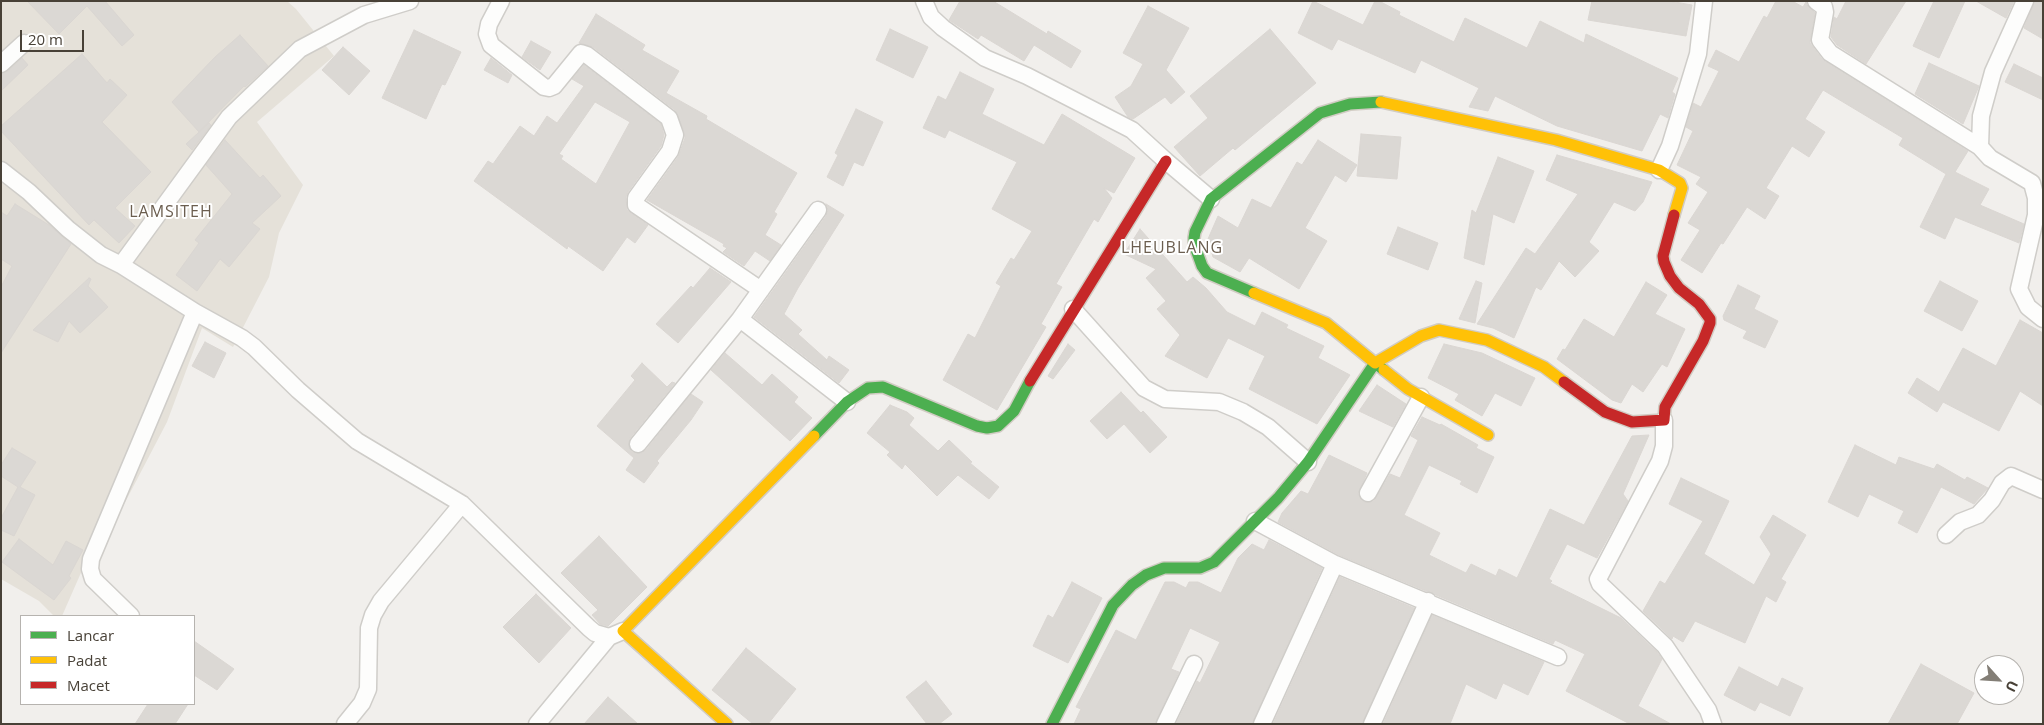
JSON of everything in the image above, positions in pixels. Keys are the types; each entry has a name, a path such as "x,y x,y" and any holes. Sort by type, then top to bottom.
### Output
{"street":[{"path":"121,264 229,117 300,49 364,16 410,1"},
{"path":"501,1 489,24 487,34 491,45 544,87 554,86 581,53 587,55 669,118 675,135 670,152 636,198 636,205 760,290"},
{"path":"924,1 931,17 943,28 985,58 1027,76 1132,130 1211,199"},
{"path":"1659,170 1670,146 1698,54 1704,1"},
{"path":"1816,1 1824,7 1825,12 1820,40 1830,53 1980,147 1990,158 2032,183 2039,198 2018,289 2028,307 2043,319"},
{"path":"1980,147 1981,116 1993,72 2025,1"},
{"path":"1,64 24,44"},
{"path":"1488,435 1421,397 1326,323 1208,273 1202,266 1194,244 1194,232 1211,199 1320,113 1350,104 1381,102 1556,140 1659,170 1680,183 1682,188 1663,256 1665,267 1679,288 1699,304 1710,319 1710,324 1703,341 1665,407 1664,446 1660,461 1598,579 1600,584 1665,646 1708,710 1713,724"},
{"path":"537,724 616,634 847,402 868,388 883,387 978,426 987,428 998,426 1006,420 1014,411 1037,367 1166,161"},
{"path":"1,170 29,192 68,229 101,254 121,264 195,312 254,346 298,390 357,441 462,504 595,633 616,634 728,724"},
{"path":"638,444 740,319 818,210"},
{"path":"1073,309 1144,388 1165,399 1219,402 1243,412 1268,427 1308,462"},
{"path":"130,615 93,580 90,570 90,559 195,312"},
{"path":"740,319 847,402"},
{"path":"1052,724 1113,605 1132,584 1146,575 1164,568 1200,568 1214,562 1278,498 1308,462 1375,362 1421,336 1439,330 1487,340 1544,367 1605,412 1632,422 1664,420"},
{"path":"1368,493 1421,397"},
{"path":"1946,535 1960,522 1978,515 1992,500 2002,484 2011,476 2043,490"},
{"path":"345,724 362,703 368,689 369,628 373,615 382,601 462,504"},
{"path":"1255,521 1335,564 1428,601 1558,657"},
{"path":"1262,724 1335,564"},
{"path":"1372,724 1428,601"},
{"path":"1165,724 1194,664"}],"shaded area":[{"path":"1,1 287,1 296,9 334,56 257,122 303,185 279,233 269,277 233,347 202,328 167,422 120,512 87,559 62,615 53,615 39,601 1,579"}],"building":[{"path":"27,1 105,1 134,35 122,46 87,6 59,34"},
{"path":"960,1 993,1 1047,34 1048,31 1081,51 1071,68 1034,45 1024,61 981,35 978,39 949,20"},
{"path":"1313,1 1363,25 1375,1 1379,1 1400,12 1399,15 1454,42 1465,18 1527,48 1540,21 1584,43 1586,34 1678,78 1672,92 1675,94 1668,118 1660,114 1642,151 1557,126 1495,96 1488,111 1469,107 1479,88 1421,60 1415,73 1338,39 1332,50 1298,33"},
{"path":"1592,1 1669,1 1692,5 1686,36 1588,20"},
{"path":"1776,1 1792,1 1803,7 1806,2 1815,13 1810,43 1822,59 1968,151 1955,172 1989,189 1980,205 2024,224 2019,243 1955,217 1945,239 1920,227 1946,174 1899,145 1903,138 1823,90 1805,119 1825,132 1809,157 1792,146 1766,188 1779,196 1765,219 1747,207 1702,273 1681,260 1700,230 1688,223 1708,192 1696,184 1701,177 1677,165 1693,131 1686,127 1693,103 1701,107 1719,71 1708,66 1716,50 1739,62 1764,16 1767,18"},
{"path":"1846,1 1906,1 1866,64 1837,45 1831,37 1834,17 1837,19"},
{"path":"1934,1 1965,1 1939,58 1913,46"},
{"path":"1976,1 2014,1 2006,18"},
{"path":"2035,1 2043,1 2043,39 2024,28"},
{"path":"1148,6 1189,28 1166,70 1185,92 1171,104 1165,97 1133,119 1128,117 1115,97 1131,86 1143,64 1123,53"},
{"path":"596,14 645,45 642,50 679,71 666,93 707,116 706,119 797,173 774,212 777,214 765,235 781,245 770,261 755,251 744,266 723,252 727,248 723,246 724,244 647,200 678,157 685,138 684,132 675,110 593,47 579,43"},
{"path":"890,29 928,47 913,78 876,60"},
{"path":"1270,29 1316,83 1235,150 1233,148 1200,176 1174,147 1208,118 1190,96"},
{"path":"414,30 461,52 445,85 442,84 426,119 382,98"},
{"path":"240,35 268,66 244,86 199,132 172,102 215,57"},
{"path":"531,41 551,52 540,70 522,57"},
{"path":"343,47 370,71 349,95 322,70"},
{"path":"82,54 107,83 110,79 127,95 102,122 151,172 115,208 135,226 119,243 94,220 89,225 1,131 1,126"},
{"path":"22,58 28,65 1,91 1,74 8,71"},
{"path":"491,58 512,75 508,83 484,70"},
{"path":"1929,63 1979,86 1963,124 1915,94"},
{"path":"2014,64 2043,78 2043,100 2005,82"},
{"path":"584,65 661,124 664,135 661,146 626,197 627,210 648,225 635,243 627,237 603,271 568,246 567,249 474,181 488,161 493,164 520,126 534,136 547,116 557,123 584,86 572,79","holes":["595,102 630,122 596,184 561,159 563,156 559,154"]},
{"path":"960,72 994,89 982,114 1044,145 1062,114 1135,158 1114,193 1104,188 1112,198 1098,222 1094,219 1056,284 1062,287 1041,324 1046,327 997,410 943,380 968,334 975,338 1001,286 996,283 1011,258 1014,260 1032,231 992,209 1017,162 949,130 945,138 923,128 938,96 946,100"},
{"path":"856,109 883,122 863,166 854,162 843,186 827,177 838,155 835,153"},
{"path":"209,123 211,125 192,150 186,144"},
{"path":"1361,134 1401,137 1397,179 1357,176"},
{"path":"225,140 260,178 263,175 281,196 252,223 260,229 229,267 220,259 197,291 176,275 199,243 195,240 232,194 206,165"},
{"path":"1318,140 1357,165 1346,182 1335,175 1305,228 1327,241 1299,289 1249,258 1240,272 1213,257 1208,239 1218,216 1238,228 1252,199 1271,208 1297,162 1302,165"},
{"path":"1557,155 1652,182 1643,202 1635,211 1614,202 1589,242 1599,251 1575,277 1559,261 1541,290 1536,287 1514,338 1493,328 1477,324 1526,248 1535,254 1578,194 1546,180"},
{"path":"1498,157 1534,171 1514,223 1493,214 1484,265 1464,258 1472,210 1476,213"},
{"path":"15,204 49,225 71,244 1,353 1,287 12,266 1,259 1,212 7,216"},
{"path":"826,204 844,215 798,288 784,314 802,330 798,334 827,360 829,356 849,370 839,383 754,317 826,216 828,210"},
{"path":"1398,227 1438,243 1428,270 1387,254"},
{"path":"1140,229 1187,282 1193,277 1206,288 1227,312 1255,326 1262,312 1288,325 1286,328 1324,346 1318,358 1350,375 1317,424 1249,389 1265,356 1228,338 1207,378 1165,356 1180,335 1157,309 1166,301 1146,278 1156,269 1124,254"},
{"path":"710,268 731,282 678,343 656,324 691,286 693,288"},
{"path":"89,278 91,279 88,286 108,307 80,333 69,321 58,342 33,330"},
{"path":"1476,281 1482,283 1475,323 1459,319"},
{"path":"1940,281 1978,301 1962,331 1924,311"},
{"path":"1646,282 1667,295 1655,314 1685,329 1667,367 1662,364 1643,392 1632,384 1621,403 1612,400 1557,359 1563,349 1565,350 1584,319 1614,337"},
{"path":"1738,285 1760,296 1754,309 1778,321 1765,348 1743,338 1747,331 1724,320 1723,316"},
{"path":"2020,320 2043,333 2043,406 2020,391 1999,431 1943,402 1937,412 1908,393 1917,378 1939,392 1963,348 1996,366"},
{"path":"205,342 226,353 214,378 192,366"},
{"path":"1068,344 1075,350 1053,379 1048,376"},
{"path":"1444,344 1482,353 1535,378 1521,406 1495,393 1482,416 1455,400 1459,394 1428,378"},
{"path":"725,353 762,385 772,374 798,397 794,402 812,418 790,441 711,370"},
{"path":"642,363 667,387 672,382 675,383 630,438 629,447 632,452 641,453 646,450 691,394 703,402 691,420 657,461 659,463 644,483 626,470 634,458 597,426 635,380 631,376"},
{"path":"1377,385 1406,404 1393,427 1359,411"},
{"path":"1121,392 1141,413 1143,411 1167,437 1150,453 1124,424 1107,439 1090,421"},
{"path":"890,405 907,412 914,418 909,425 938,451 949,440 972,462 970,463 999,487 989,499 958,475 937,496 905,464 902,469 887,455 890,452 867,433"},
{"path":"1422,417 1441,424 1478,445 1476,448 1494,457 1477,493 1460,484 1462,481 1429,465 1404,515 1440,533 1429,555 1466,573 1471,564 1496,576 1499,569 1517,578 1550,509 1584,525 1632,436 1649,435 1623,494 1628,501 1597,558 1567,544 1549,579 1552,581 1550,583 1621,618 1657,652 1662,659 1638,706 1671,724 1630,724 1566,691 1585,654 1555,640 1553,644 1432,592 1339,555 1278,522 1282,513 1301,491 1308,494 1329,455 1367,473 1358,494 1364,502 1374,501 1390,474 1400,478 1418,440 1411,436"},
{"path":"1855,445 1896,465 1899,457 1934,469 1937,464 1965,480 1967,477 1988,488 1974,504 1941,487 1917,533 1898,523 1904,511 1869,494 1858,517 1828,502"},
{"path":"12,448 36,462 20,487 35,495 14,536 1,530 1,518 18,487 1,476 1,465"},
{"path":"1681,478 1729,501 1704,554 1754,585 1771,554 1760,537 1773,515 1806,535 1781,579 1786,582 1776,602 1766,596 1745,643 1695,621 1683,642 1673,636 1672,639 1643,611 1660,581 1665,584 1703,521 1669,504"},
{"path":"599,536 647,587 608,626 600,624 592,615 598,610 561,573"},
{"path":"19,539 53,565 66,541 83,550 69,576 71,578 54,600 2,562"},
{"path":"1269,540 1322,568 1252,724 1176,724 1197,681 1200,683 1220,642 1190,628 1171,669 1179,672 1155,724 1074,724 1081,709 1076,707 1116,630 1136,640 1165,582 1174,582 1186,588 1189,582 1198,582 1221,593 1238,558 1252,544 1264,550"},
{"path":"1340,577 1414,608 1362,724 1273,724"},
{"path":"1072,582 1102,598 1068,663 1033,646 1048,615 1053,618"},
{"path":"536,594 571,628 539,663 503,627"},
{"path":"1432,615 1544,662 1528,695 1503,683 1496,699 1466,684 1450,724 1383,724"},
{"path":"195,642 234,669 217,690 195,676"},
{"path":"746,648 796,689 768,724 753,724 712,690"},
{"path":"1921,664 1974,693 1957,724 1888,724"},
{"path":"1739,667 1778,687 1782,678 1803,688 1790,716 1760,702 1755,711 1724,695"},
{"path":"926,681 952,714 939,724 927,724 906,697"},
{"path":"608,697 638,724 584,724"},
{"path":"147,705 187,705 175,724 135,724"}],"traffic: fast":[{"path":"1254,293 1207,273 1202,266 1194,244 1194,238 1211,199 1320,113 1350,104 1381,102"},
{"path":"1052,724 1113,605 1132,585 1146,575 1164,568 1200,568 1214,562 1278,498 1308,462 1375,363 1384,370"},
{"path":"814,436 847,402 868,388 883,387 977,426 987,428 998,426 1014,411 1030,381"}],"traffic: slow":[{"path":"1381,102 1556,140 1659,170 1680,183 1682,188 1674,215"},
{"path":"1254,293 1326,323 1375,363 1421,336 1439,330 1487,340 1544,367 1564,382"},
{"path":"1384,370 1408,389 1488,435"},
{"path":"727,724 623,631 814,436"}],"traffic: jam":[{"path":"1030,381 1166,161"},
{"path":"1564,382 1605,412 1632,422 1664,420 1665,407 1703,341 1710,323 1710,319 1699,304 1679,288 1670,276 1664,262 1663,256 1674,215"}],"district":[{"name":"LAMSITEH","path":"171,212"},
{"name":"LHEUBLANG","path":"1172,248"}]}
